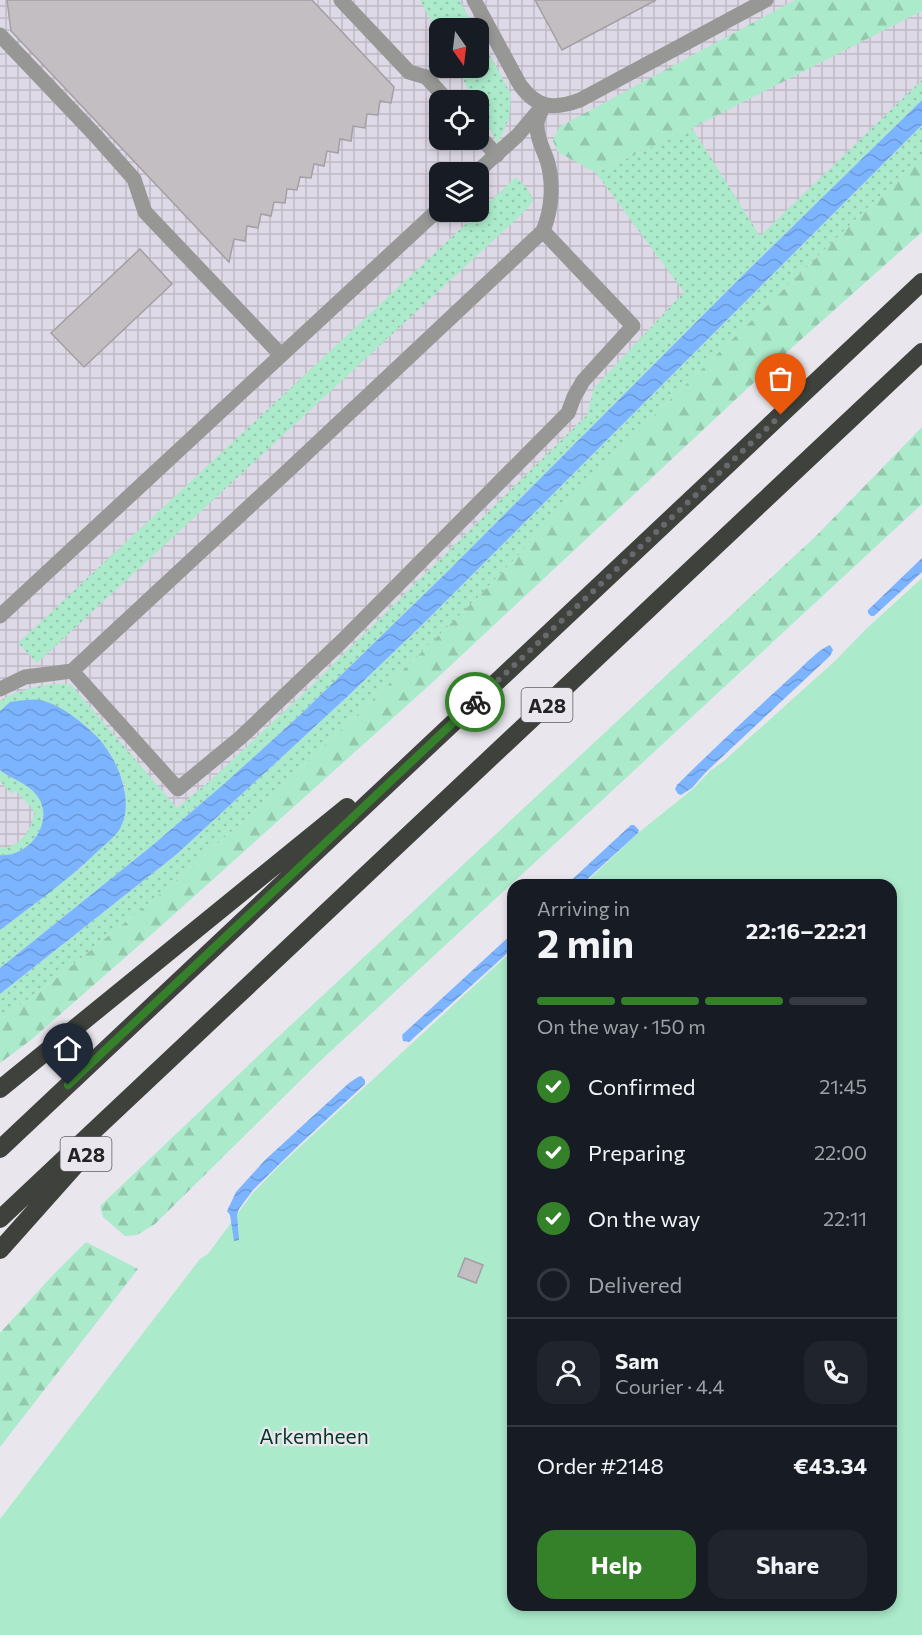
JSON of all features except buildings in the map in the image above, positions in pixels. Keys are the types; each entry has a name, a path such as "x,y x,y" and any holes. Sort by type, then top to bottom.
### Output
{"highway":[{"name":"A28","path":"0,1149 922,282"},
{"name":"A28","path":"0,1219 922,352"},
{"name":"A28","path":"0,1089 456,720"},
{"name":"A28","path":"0,1250 171,1058"}],"street":[{"path":"341,0 409,72 426,77 438,90"},
{"path":"474,0 520,85 530,97 544,105 560,106 580,100 766,0"},
{"path":"0,35 134,179 145,212 280,354"},
{"path":"489,162 518,135 544,105"},
{"path":"0,688 25,677 72,671 543,231 552,194 548,162 540,145 537,123 544,105"},
{"path":"489,147 497,155"},
{"path":"0,616 429,218"},
{"path":"72,671 178,789 240,738 342,641 568,413 583,381 633,326 543,231"}],"shaded area":[{"path":"0,0 922,0 922,87 260,742 0,953"}],"green space":[{"path":"420,0 459,0 469,18 430,18"},
{"path":"795,0 922,0 922,11 692,128 596,173 558,152 553,141 559,127"},
{"path":"489,53 511,94 509,118 497,143 489,127 489,90 469,90 462,78 489,78"},
{"path":"922,80 922,100 300,715 154,844 0,968 0,930 83,866 123,819 125,786 112,756 85,725 53,704 40,700 10,702 0,711 0,701 35,687 54,684 71,685 177,808 211,780 306,691 587,415 594,388 684,292 596,173 692,128 760,236"},
{"path":"922,125 922,155 637,432 479,596 358,714 240,824 166,889 53,981 0,1020 0,994 177,854 348,696 426,621"},
{"path":"922,155 922,232 778,360 434,681 161,926 31,1040 0,1063 0,1020 53,981 166,889 240,824 358,714 479,596 637,432"},
{"path":"516,177 528,189 533,201 525,211 37,663 18,643 468,222 489,222 489,202"},
{"path":"922,427 922,504 517,879 507,879 507,888 318,1063 155,1224 137,1235 125,1236 103,1217 100,1206 817,535"},
{"name":"Arkemheen","path":"922,578 922,1635 0,1635 0,1519 200,1259 208,1254 252,1194 278,1167 507,956 507,1611 897,1611 897,879 589,879 638,833 693,789 710,771 835,661"},
{"path":"0,770 34,792 42,807 43,817 36,837 29,845 21,851 0,855 0,847 14,845 28,831 34,811 15,790 11,794 0,781"},
{"path":"86,1242 138,1269 0,1447 0,1333"}],"water":[{"path":"922,100 922,125 426,621 177,854 0,994 0,968 154,844 300,715"},
{"path":"922,558 922,572 874,616 871,616 868,610"},
{"path":"830,645 833,650 830,656 706,772 692,788 681,795 678,794 675,789 677,785 691,771 810,660"},
{"path":"37,700 55,705 80,722 100,740 119,772 123,785 125,810 123,822 117,833 86,863 0,930 0,855 21,851 29,845 41,827 43,817 42,807 34,792 0,770 0,711 10,702"},
{"path":"631,825 639,830 588,879 572,879"},
{"path":"507,939 507,953 409,1042 403,1041 402,1035"},
{"path":"361,1076 365,1084 253,1190 239,1209 237,1215 239,1240 234,1241 230,1215 227,1211 236,1192 265,1160 349,1083"}],"way so far":[{"path":"475,702 781,415"}],"route":[{"path":"68,1085 475,702"}]}
